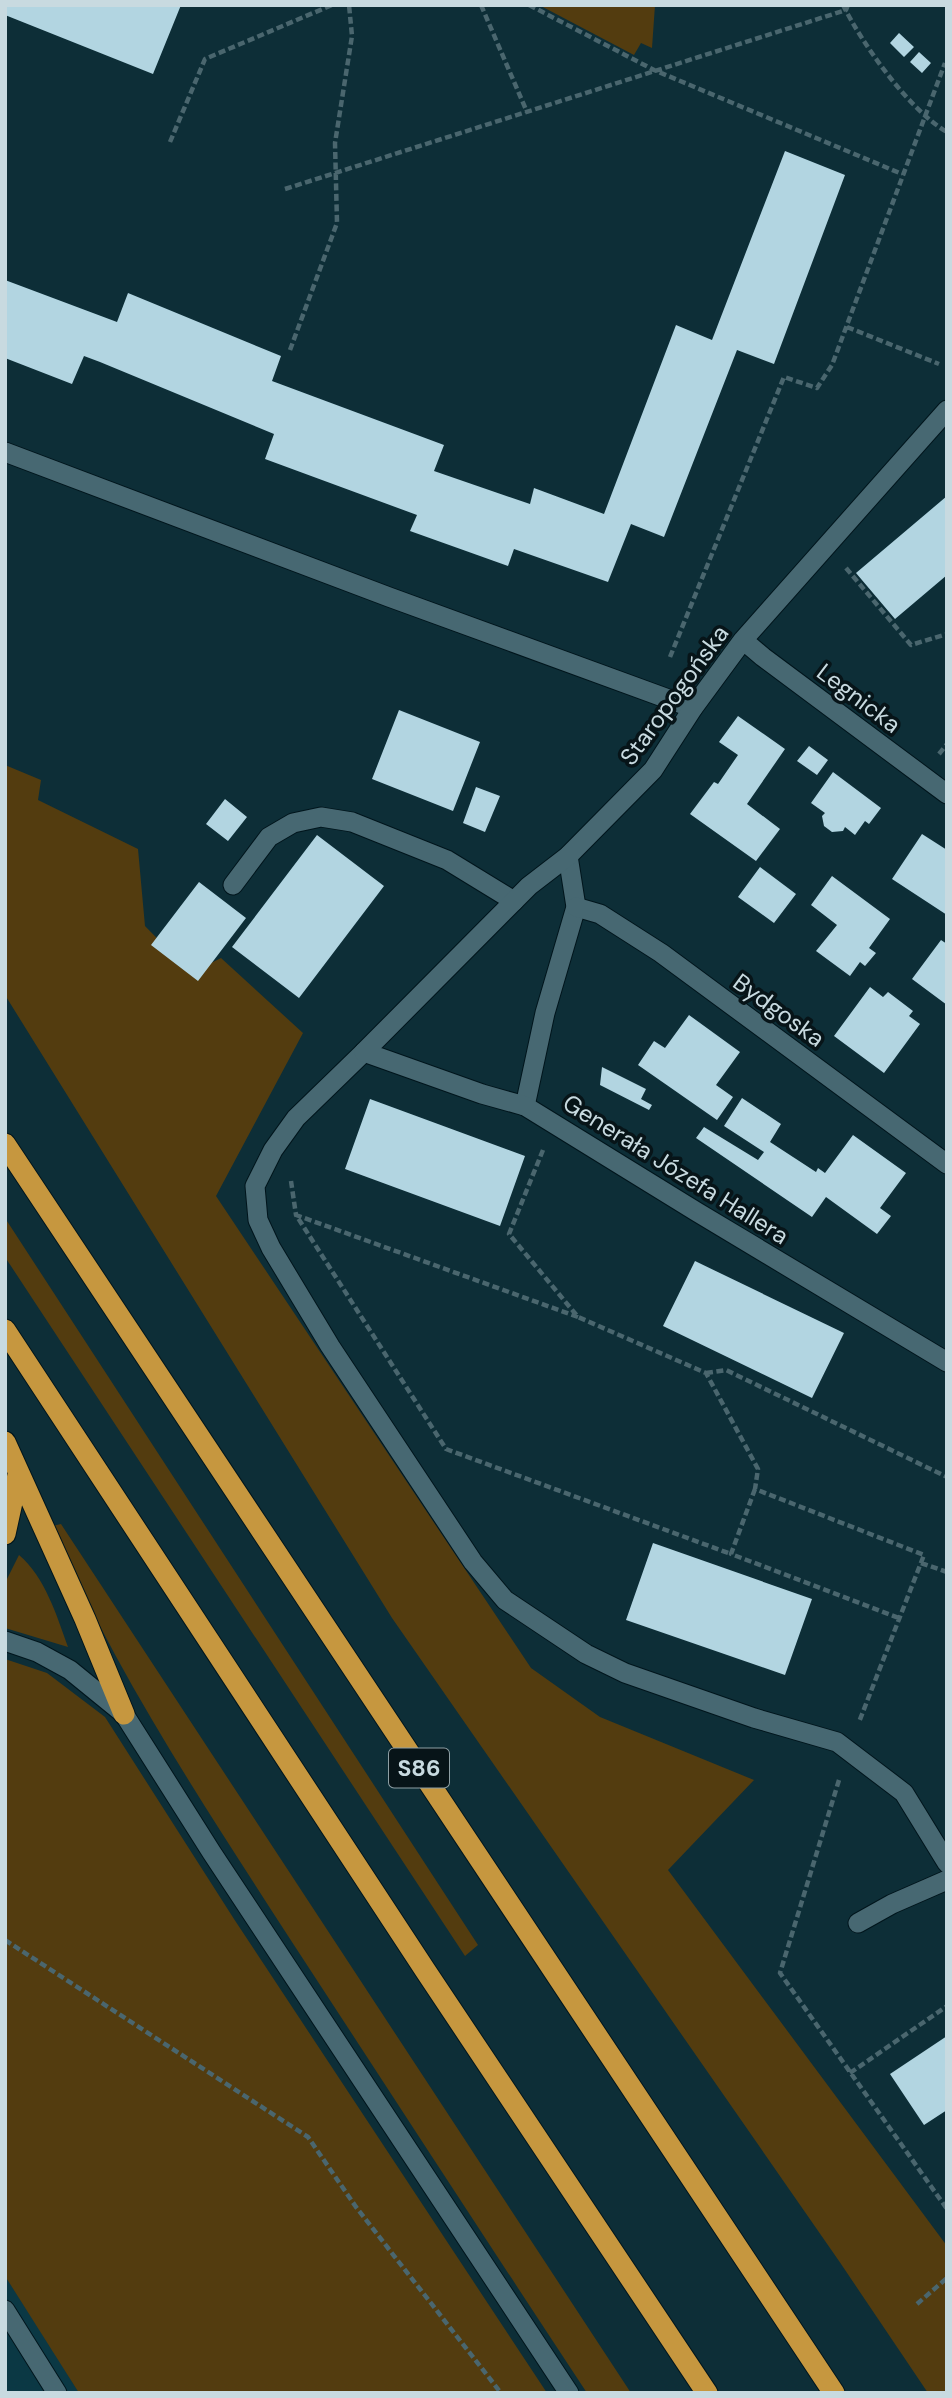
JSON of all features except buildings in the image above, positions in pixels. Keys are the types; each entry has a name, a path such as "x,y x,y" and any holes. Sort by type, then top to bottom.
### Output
{"highway":[{"name":"S86","path":"5,1144 834,2393"},
{"path":"5,1330 425,1970 707,2393"},
{"path":"5,1442 124,1713"},
{"path":"5,1534 18,1475"}],"street":[{"name":"Staropogońska","path":"947,410 743,640 693,708 653,770 568,856 529,886 296,1118 273,1150 256,1186 258,1220 271,1248 330,1346 473,1562 505,1600 586,1654 625,1673 754,1718 837,1742 904,1793 947,1863"},
{"path":"5,452 693,708"},
{"name":"Legnicka","path":"743,640 947,794"},
{"path":"233,886 269,837 293,823 321,817 352,822 447,860 514,901"},
{"path":"525,1106 545,1013 576,907 568,856"},
{"name":"Bydgoska","path":"576,907 600,914 661,953 947,1164"},
{"name":"Generała Józefa Hallera","path":"364,1052 482,1094 525,1106 947,1362"},
{"path":"5,1641 37,1652 70,1671 124,1713 212,1853 569,2393"},
{"path":"858,1923 892,1904 947,1880"},
{"path":"5,2310 57,2393"}],"path":[{"path":"170,142 205,59 332,5"},
{"path":"290,350 337,223 335,143 352,36 349,5"},
{"path":"481,5 527,112"},
{"path":"529,5 654,70 902,174"},
{"path":"285,189 846,7 872,53 926,117 947,132"},
{"path":"670,657 783,377 817,388 832,365 945,63"},
{"path":"847,327 939,364"},
{"path":"846,567 911,645 947,634"},
{"path":"554,1123 509,1234 578,1317"},
{"path":"290,1178 296,1215 446,1449 899,1618"},
{"path":"296,1215 578,1317 706,1373 726,1370 947,1477"},
{"path":"706,1373 758,1469 755,1489 731,1554"},
{"path":"755,1489 924,1555 848,1751 780,1973 947,2209"},
{"path":"921,1563 947,1572"},
{"path":"5,1940 308,2137 356,2207 501,2393"},
{"path":"850,2073 947,2006"},
{"path":"917,2304 947,2278"}],"shaded area":[{"path":"539,5 655,5 652,48 641,43 634,55"},
{"path":"5,765 41,780 38,800 138,849 145,926 191,973 221,958 303,1033 216,1196 531,1668 600,1717 754,1780 668,1870 947,2246 947,2393 928,2393 392,1618 5,995"},
{"path":"5,1218 478,1945 465,1956 5,1257"},
{"path":"61,1524 631,2393 587,2393 259,1891 163,1739 77,1581 52,1526"},
{"path":"19,1555 43,1586 68,1647 5,1628 5,1583"},
{"path":"5,1659 47,1673 105,1717 234,1919 547,2393 79,2393 5,2276"},
{"path":"5,2276 47,2341 79,2393 5,2393"}]}
